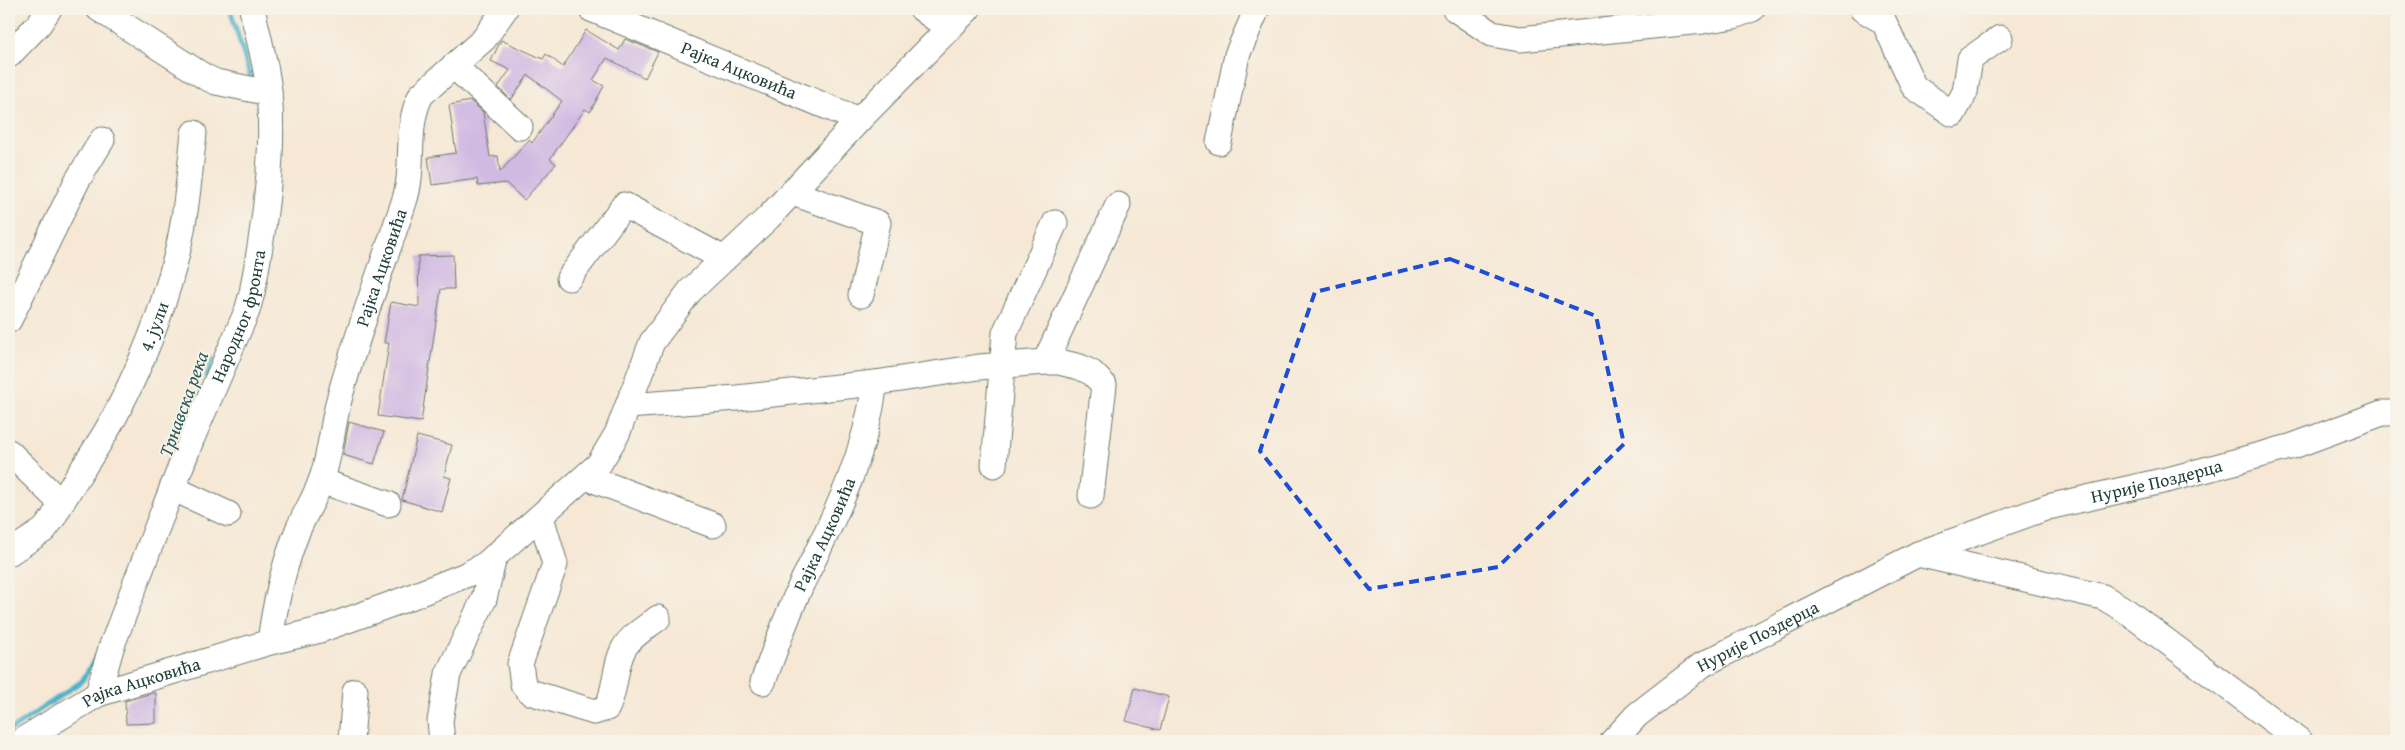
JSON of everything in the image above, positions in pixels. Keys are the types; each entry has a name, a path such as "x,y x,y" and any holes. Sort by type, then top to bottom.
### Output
{"street":[{"path":"9,55 40,24 49,9"},
{"path":"98,9 204,77 216,82 265,92"},
{"name":"Народног фронта","path":"98,694 111,648 172,488 247,311 252,293 268,177 265,92 252,9"},
{"name":"Рајка Ацковића","path":"270,642 281,578 298,532 321,481 339,398 391,234 404,201 410,169 412,130 416,104 421,95 455,67 484,39 505,9"},
{"name":"Рајка Ацковића","path":"590,9 859,120"},
{"path":"922,9 948,28"},
{"name":"Рајка Ацковића","path":"22,741 98,694 270,642 320,630 468,574 494,557 586,478 609,450 652,342 690,291 793,193 859,120 968,9"},
{"path":"1219,142 1237,55 1257,9"},
{"path":"1466,12 1492,34 1520,39 1703,21 1734,16 1749,9"},
{"path":"1862,9 1884,22 1914,87 1953,114 1966,92 1970,58 2000,38"},
{"path":"455,67 520,127"},
{"name":"4. јули","path":"9,553 44,530 116,414 138,367 163,303 175,264 183,221 194,133"},
{"path":"9,320 77,181 102,140"},
{"path":"793,193 878,223 861,295"},
{"path":"569,278 624,205 724,259"},
{"path":"1045,362 1118,205"},
{"path":"994,465 1005,334 1055,223"},
{"path":"628,406 737,398 874,383 1002,366 1059,362 1092,372 1104,385 1091,496"},
{"name":"Рајка Ацковића","path":"763,682 786,617 847,488 868,426 874,383"},
{"name":"Нурије Поздерца","path":"1612,741 1638,715 1702,665 1918,554 2048,507 2170,479 2293,446 2382,413 2396,413"},
{"path":"9,452 61,503"},
{"path":"586,478 713,525"},
{"path":"321,481 388,504"},
{"path":"172,488 228,514"},
{"path":"541,516 555,564 520,664 522,684 530,692 594,712 607,708 612,698 623,649 633,637 658,618"},
{"path":"1918,554 2103,597 2125,610 2300,741"},
{"path":"442,741 440,721 448,674 484,599 494,557"},
{"path":"351,741 355,691"}],"highlighted area":[{"path":"1450,259 1596,316 1624,444 1498,567 1369,589 1260,451 1315,292"}],"building":[{"path":"586,30 619,50 625,39 658,52 645,78 607,58 593,80 604,86 590,112 585,109 550,159 556,164 524,200 506,183 478,186 477,179 432,185 428,157 456,153 449,105 471,101 483,112 490,157 498,156 500,172 529,140 532,143 562,101 528,75 511,100 498,87 510,70 491,61 501,40 543,59 546,54 563,67"},
{"path":"453,255 454,289 441,289 421,422 378,416 389,343 384,343 391,302 419,307 418,256"},
{"path":"349,422 384,432 374,464 343,455"},
{"path":"417,436 452,445 444,476 451,478 442,512 402,500"},
{"path":"1135,688 1169,697 1160,730 1126,721"},
{"path":"156,693 156,723 126,724 125,701"}],"waterway":[{"name":"Трнавска река","path":"230,9 252,82"},
{"name":"Трнавска река","path":"207,376 214,358"},
{"name":"Трнавска река","path":"9,731 82,681 97,655"}]}
